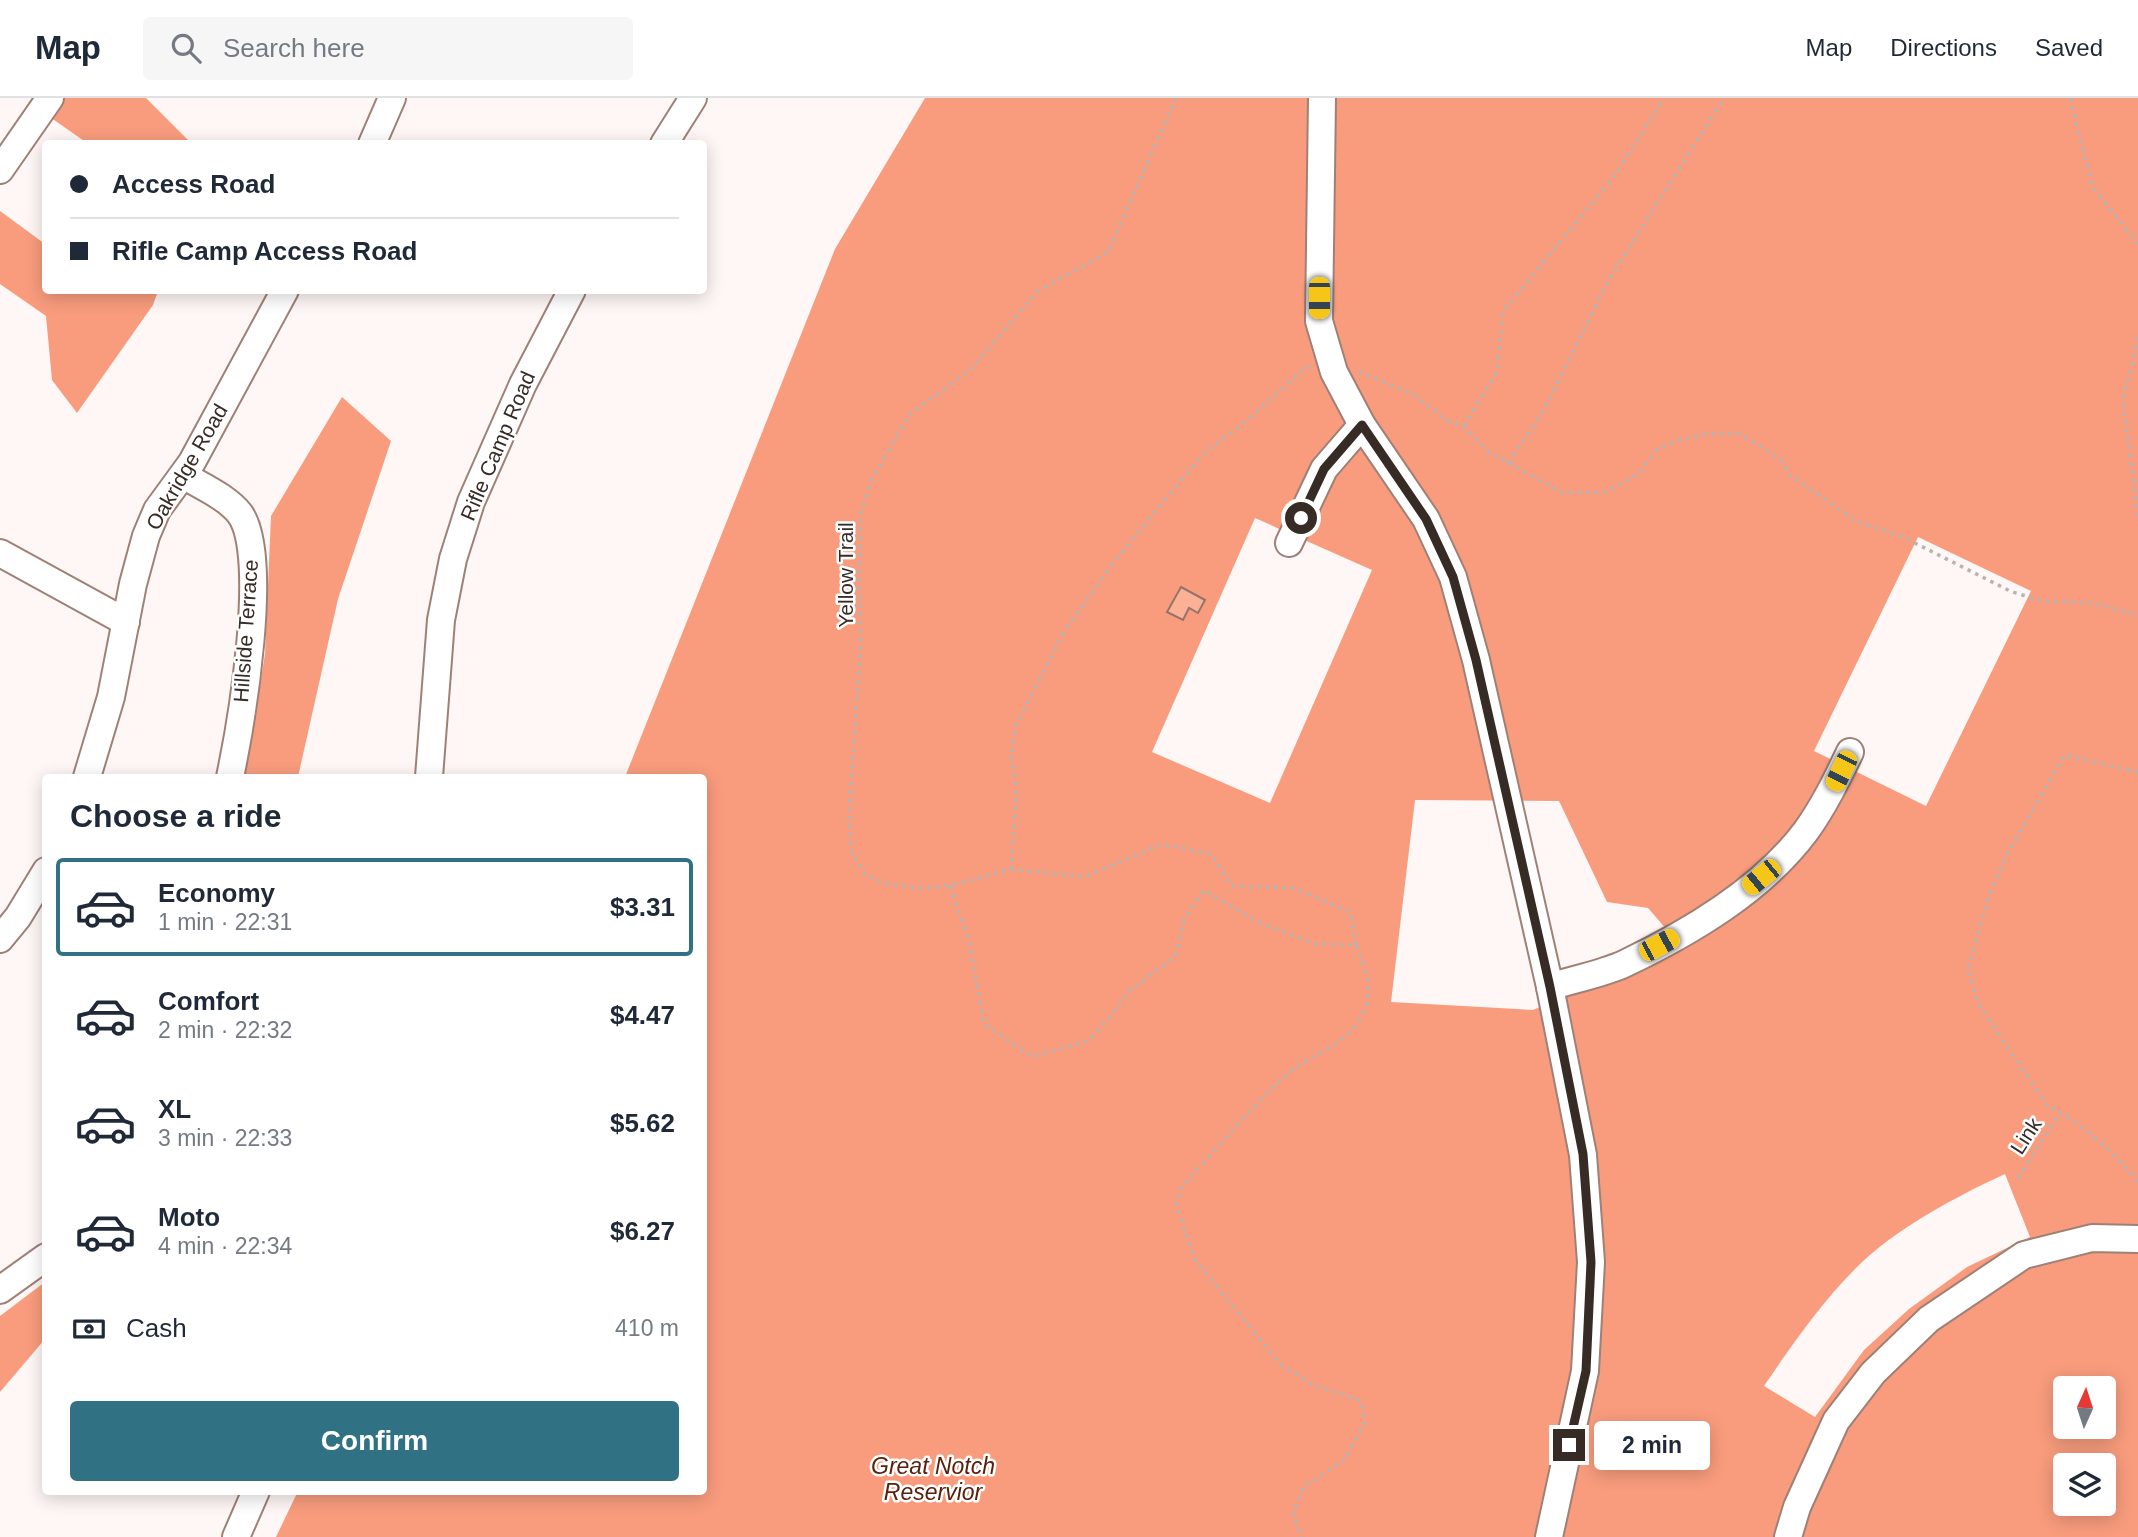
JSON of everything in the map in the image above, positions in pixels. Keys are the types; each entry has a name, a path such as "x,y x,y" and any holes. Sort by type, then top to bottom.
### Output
{"street":[{"path":"0,170 50,98"},
{"path":"374,140 392,98"},
{"path":"667,140 693,98"},
{"path":"1322,98 1319,321 1334,372 1362,425 1426,519 1453,577 1476,660 1550,987 1583,1154 1591,1262 1586,1371 1549,1537"},
{"name":"Oakridge Road","path":"88,774 111,697 146,536 157,510 183,475 283,294"},
{"name":"Rifle Camp Road","path":"429,774 434,678 441,620 453,559 471,502 523,384 570,294"},
{"path":"1289,543 1324,469 1362,425"},
{"name":"Hillside Terrace","path":"183,475 227,502 239,513 249,531 252,551 249,642 230,774"},
{"path":"0,553 126,622"},
{"path":"1550,987 1624,964 1726,906 1761,877 1805,832 1850,752"},
{"path":"0,939 18,918 42,878"},
{"path":"1788,1537 1797,1507 1836,1420 1873,1373 1929,1319 2024,1255 2092,1238 2138,1239"},
{"path":"0,1290 42,1259"},
{"path":"236,1537 254,1495"}],"path":[{"name":"Yellow Trail","path":"1176,98 1108,252 1038,291 970,370 909,415 872,479 861,513 861,641 849,814 852,853 866,876 889,884 919,888 950,886 970,944 984,1024 1032,1057 1087,1041 1112,1015 1128,992 1175,957 1184,920 1205,890 1256,920 1315,944 1356,945"},
{"path":"1464,426 1497,372 1503,312 1613,178 1664,98"},
{"path":"1508,463 1543,412 1608,281 1724,98"},
{"path":"2070,98 2092,186 2138,244"},
{"path":"2138,337 2123,400 2138,517"},
{"path":"2138,772 2065,755 2007,854 1988,899 1968,968 1978,1004 2048,1106 2061,1112 2103,1147 2138,1182"},
{"path":"1011,869 1084,877 1162,844 1211,855 1232,886 1294,888 1350,912 1356,945 1370,982 1362,1016 1340,1043 1292,1070 1263,1098 1182,1187 1176,1205 1195,1260 1280,1364 1311,1384 1361,1401 1365,1423 1344,1460 1304,1488 1293,1511 1301,1537"},
{"name":"Link","path":"2018,1178 2061,1112"}],"shaded area":[{"path":"61,98 146,98 188,140 83,140 47,115"},
{"path":"925,98 2138,98 2138,1537 276,1537 296,1495 707,1495 707,774 626,774 835,249","holes":["1255,518 1372,570 1270,803 1152,752","1918,537 2031,591 1926,806 1814,751","1415,800 1559,801 1607,902 1648,908 1680,945 1533,1010 1391,1002","2005,1174 2030,1237 1967,1267 1909,1309 1864,1350 1815,1417 1764,1386 1843,1281 1889,1240 1926,1215"]},
{"path":"0,211 42,242 42,294 157,294 153,305 77,413 52,380 46,316 0,284"},
{"path":"342,397 391,441 338,599 299,774 245,774 265,654 271,516"},
{"path":"42,1284 42,1343 0,1392 0,1316"}],"building":[{"path":"1181,587 1205,600 1198,613 1189,608 1183,620 1167,612"}],"route":[{"path":"1301,518 1324,469 1362,425 1426,519 1453,577 1476,660 1550,987 1583,1154 1591,1262 1586,1371 1569,1445"}],"water label":[{"name":"Great Notch Reservior","path":"933,1479"}]}
